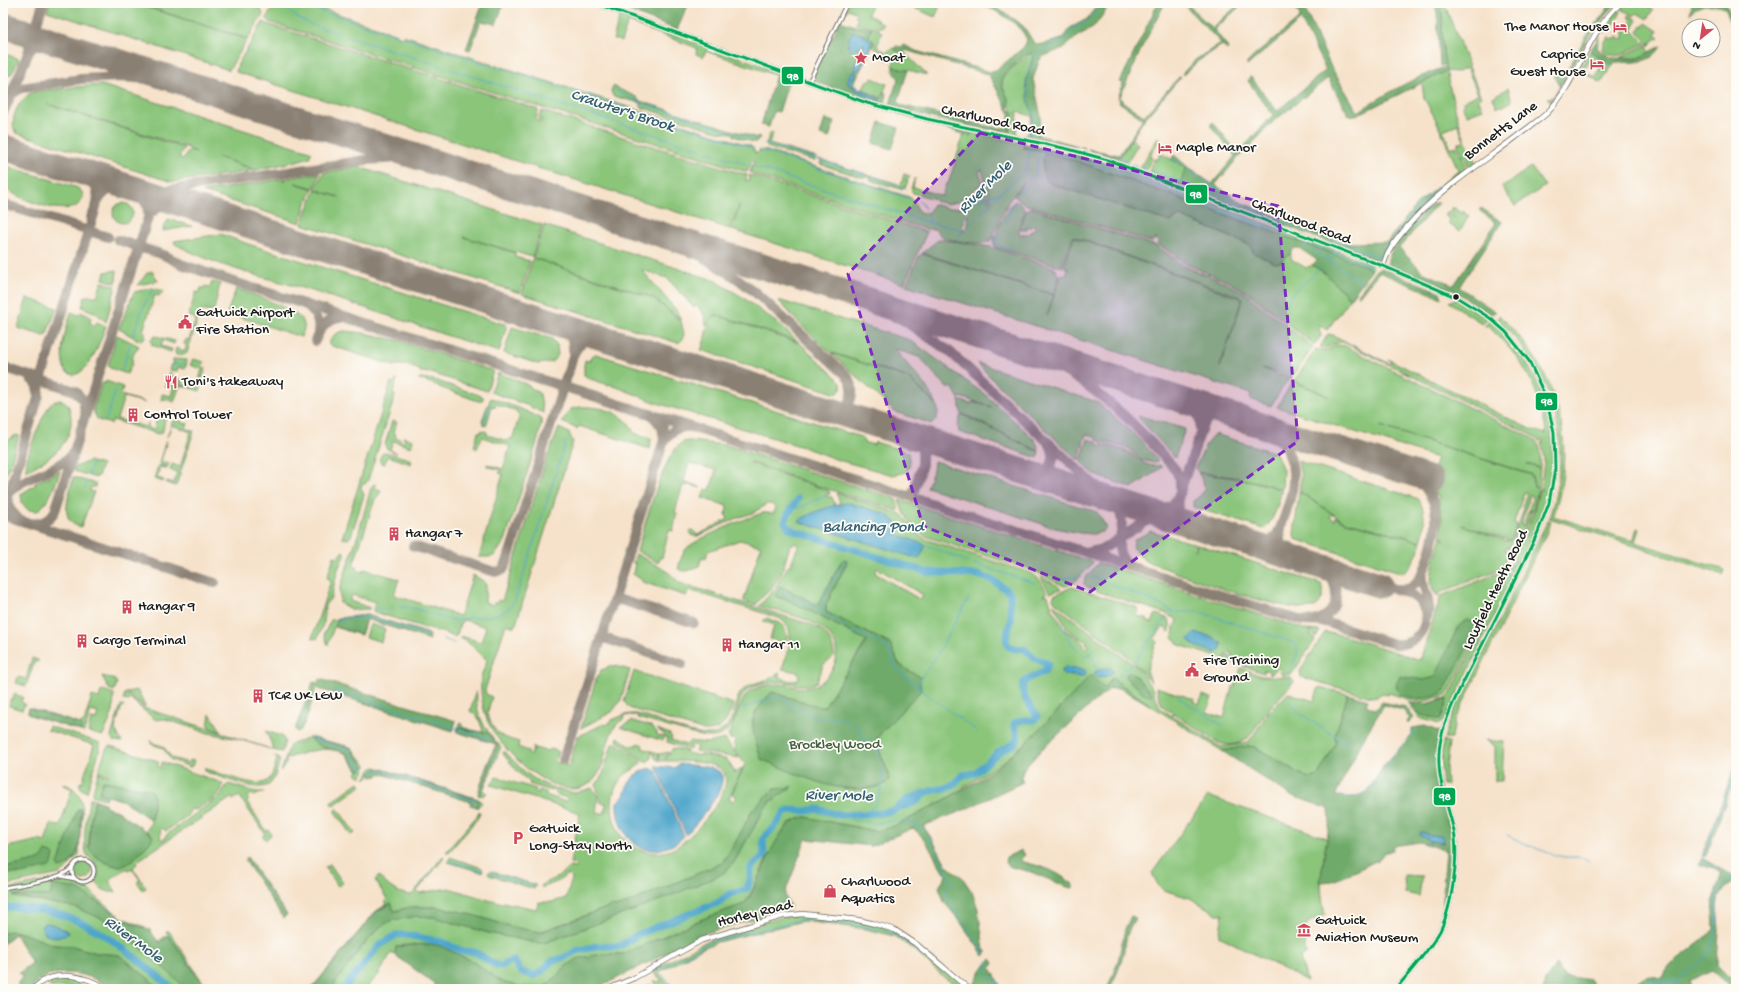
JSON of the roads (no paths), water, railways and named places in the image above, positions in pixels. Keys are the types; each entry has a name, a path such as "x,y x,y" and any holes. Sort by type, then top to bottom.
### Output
{"street":[{"name":"Charlwood Road","path":"595,3 809,82 887,109 1090,154 1383,266"},
{"path":"809,82 847,3"},
{"name":"Bonnetts Lane","path":"1383,266 1391,246 1422,210 1454,182 1547,113 1558,100 1599,28 1609,14 1621,3"},
{"name":"Lowfield Heath Road","path":"1383,266 1458,298 1490,318 1506,332 1529,361 1542,387 1552,419 1555,451 1555,473 1552,491 1544,517 1444,727 1440,752 1439,776 1454,828 1456,842 1455,866 1451,892 1446,913 1439,932 1396,989"},
{"path":"3,888 59,876 70,871 79,861 84,860 90,862 94,867 94,874 91,879 86,882 59,876"},
{"path":"74,865 73,874 79,881"},
{"name":"Horley Road","path":"608,989 634,978 702,940 770,919 803,914 858,920 895,930 916,944 969,989"},
{"path":"33,989 39,983 50,978 69,976 88,980 108,989"}],"water":[{"path":"852,32 866,36 872,42 860,69 855,70 854,67 865,43 851,50 848,49 849,39"},
{"path":"855,70 856,72 851,84 881,100 880,101 861,93 848,84 848,80 852,72"},
{"name":"Balancing Pond","path":"849,503 886,514 897,523 894,533 926,545 919,559 799,522 807,516 822,510"},
{"path":"1195,633 1213,637 1222,644 1220,650 1215,653 1193,645 1188,639"},
{"path":"1065,667 1085,670 1086,675 1083,677 1063,675 1061,672"},
{"path":"1108,668 1112,669 1113,672 1110,675 1098,678 1094,675 1096,671"},
{"path":"679,764 717,770 722,775 722,783 712,803 686,835 656,766 674,768"},
{"path":"650,768 656,771 684,836 672,845 657,850 638,846 630,840 624,832 617,813 617,802 624,796 627,786 635,775"},
{"path":"1423,832 1430,836 1442,836 1443,843 1429,842 1428,839 1420,836 1420,833"},
{"path":"44,923 52,924 67,931 68,934 57,938 46,935 41,927"}],"waterway":[{"name":"Crawter's Brook","path":"279,3 305,22 316,26 933,224 957,228 962,233"},
{"path":"629,11 634,3"},
{"name":"River Mole","path":"1031,140 1034,117 1028,97 1027,75 1035,58 1038,53 1046,48 1063,41 1073,28 1088,22 1100,7 1101,3"},
{"path":"314,9 398,36"},
{"path":"403,37 491,66"},
{"path":"496,67 754,148"},
{"path":"613,89 641,103 732,132"},
{"path":"735,133 757,140"},
{"path":"764,143 815,159"},
{"name":"River Mole","path":"959,236 1000,193 1023,173 1027,166 1031,143"},
{"path":"760,150 911,199"},
{"path":"1031,150 1058,153 1084,160 1260,226 1271,228"},
{"path":"1019,194 1036,172 1039,154"},
{"path":"1091,158 1336,253 1326,263"},
{"path":"1119,158 1128,162"},
{"path":"1172,159 1235,201"},
{"path":"819,160 868,176"},
{"path":"1133,164 1137,166"},
{"path":"1141,167 1146,169"},
{"path":"1150,170 1379,257"},
{"path":"872,177 906,188"},
{"path":"1380,257 1390,240 1409,216 1423,201 1443,184"},
{"path":"973,202 999,193"},
{"path":"918,201 922,203 925,209"},
{"path":"1005,222 1014,203"},
{"path":"927,213 930,222"},
{"path":"999,234 995,244 1013,250"},
{"path":"1303,244 1361,282"},
{"path":"1337,253 1370,266"},
{"path":"1284,307 1294,292 1322,267"},
{"path":"133,336 143,307 152,291"},
{"path":"122,370 130,345"},
{"path":"170,370 172,365 185,364"},
{"path":"166,383 169,373"},
{"path":"106,420 116,389"},
{"path":"484,423 490,405"},
{"path":"400,607 414,608 447,619 457,620 495,615 501,613 512,605 516,598 566,441"},
{"path":"88,475 92,464"},
{"path":"85,488 86,483"},
{"path":"796,509 826,496"},
{"name":"River Mole","path":"343,989 380,945 396,935 408,935 442,942 462,951 475,952 497,966 502,966 510,961 514,961 521,972 531,975 536,975 541,972 552,961 565,957 576,951 597,946 620,946 639,934 719,902 730,894 747,889 751,867 764,856 763,839 785,812 789,810 804,811 818,809 839,815 881,813 895,810 908,799 930,791 949,787 963,775 975,773 1000,751 1014,744 1018,739 1014,723 1023,720 1034,720 1037,717 1024,696 1024,682 1031,677 1044,672 1048,664 1044,661 1036,659 1026,650 1019,648 1014,649 1008,646 1006,638 1011,620 1010,594 1008,591 992,580 978,575 926,572 795,531 789,528 785,522 788,514 798,499"},
{"path":"926,545 968,562 1035,583"},
{"path":"821,612 821,607 826,593 846,560"},
{"path":"1062,582 1066,578 1078,577"},
{"path":"1090,577 1094,577 1157,603 1172,611"},
{"path":"779,590 816,608 854,632 872,639 888,648 896,668 920,689 977,731"},
{"path":"920,689 919,684 921,677 934,660 969,598"},
{"path":"377,609 393,608"},
{"path":"1171,612 1203,613 1292,642 1297,647 1297,656 1289,674"},
{"path":"337,621 369,617 427,635"},
{"path":"1136,660 1166,617"},
{"path":"1061,623 1072,644 1083,656"},
{"path":"443,639 454,643"},
{"path":"1084,657 1094,651"},
{"path":"1090,654 1094,661"},
{"path":"1095,662 1099,671"},
{"path":"1117,677 1131,664"},
{"path":"1289,679 1290,684"},
{"path":"334,690 490,739"},
{"path":"743,707 772,698 781,697 800,710 809,713 816,719 825,717 833,720 838,716 857,726 863,738 876,747 881,757 883,780 881,789 876,804 865,814"},
{"path":"1178,697 1225,727"},
{"path":"1290,700 1299,713 1349,745"},
{"path":"1339,796 1354,797 1368,792 1391,757 1417,730"},
{"path":"310,738 349,750 363,771"},
{"path":"370,773 378,769 476,801"},
{"path":"1736,770 1715,822 1702,862 1715,867 1736,880"},
{"path":"900,807 917,801 924,793"},
{"path":"844,814 853,820 874,824 896,820"},
{"path":"901,820 919,827 928,835 952,884 945,893 985,955"},
{"path":"1507,835 1550,853 1564,857 1584,858 1589,861"},
{"path":"451,861 483,871"},
{"path":"491,873 533,886"},
{"path":"1631,989 1651,980 1676,982 1707,956 1715,935 1717,924 1715,903 1717,892 1731,877"},
{"name":"River Mole","path":"3,908 11,907 34,909 55,913 74,919 109,938 173,989"},
{"path":"676,989 659,971 710,942 800,920 852,925 889,932 915,948"},
{"path":"987,961 988,965 986,974 996,981 1001,989"},
{"path":"1676,983 1677,988 1684,989"}],"place":[{"name":"The Manor House","path":"1620,27"},
{"name":"Moat","path":"861,58"},
{"name":"Caprice Guest House","path":"1597,64"},
{"name":"Maple Manor","path":"1165,148"},
{"name":"Gatwick Airport Fire Station","path":"185,322"},
{"name":"Toni's takeaway","path":"171,382"},
{"name":"Control Tower","path":"133,415"},
{"name":"Hangar 7","path":"394,534"},
{"name":"Hangar 9","path":"127,607"},
{"name":"Cargo Terminal","path":"82,641"},
{"name":"Hangar 11","path":"727,645"},
{"name":"Fire Training Ground","path":"1192,670"},
{"name":"TCR UK LGW","path":"258,696"},
{"name":"Gatwick Long-Stay North","path":"518,838"},
{"name":"Charlwood Aquatics","path":"830,891"},
{"name":"Gatwick Aviation Museum","path":"1304,930"}],"park label":[{"name":"Brockley Wood","path":"835,745"}]}
